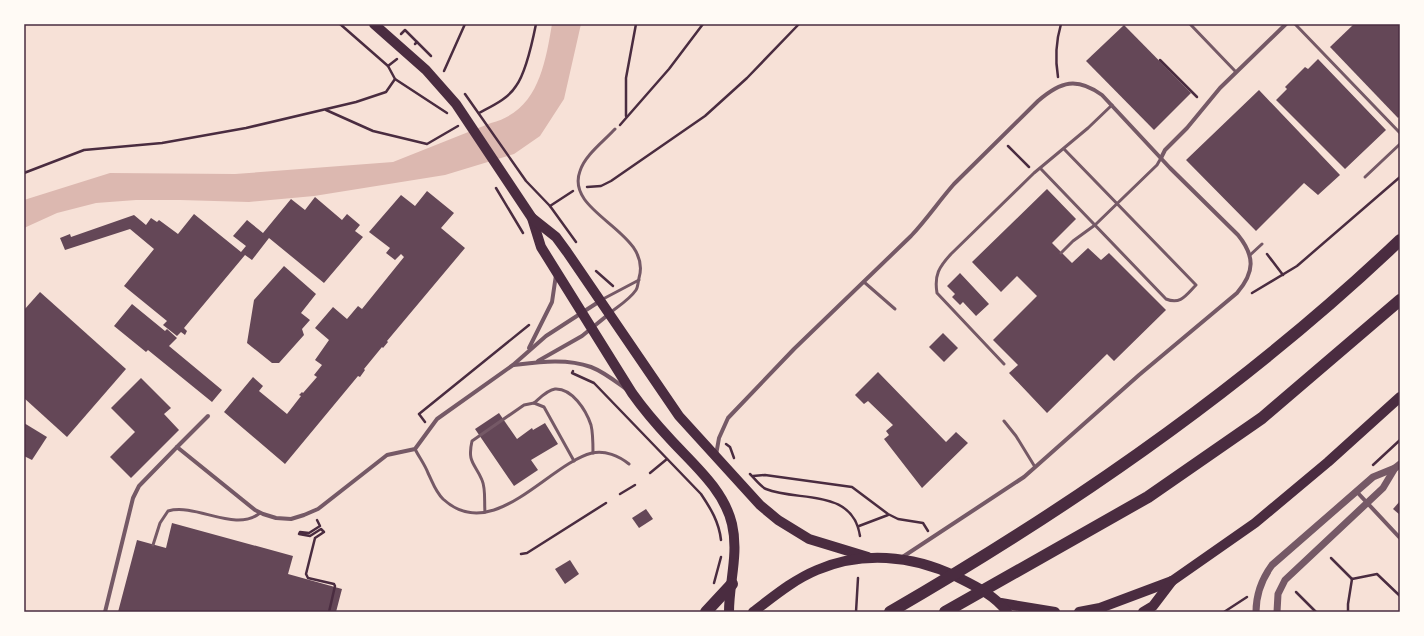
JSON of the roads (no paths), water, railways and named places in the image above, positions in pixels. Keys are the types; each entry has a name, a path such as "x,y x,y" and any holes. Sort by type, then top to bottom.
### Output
{"highway":[{"path":"890,612 977,560 1092,486 1239,380 1366,272 1400,240"},
{"path":"949,610 1006,576 1148,497 1262,418 1400,300"},
{"path":"706,612 732,584"}],"main road":[{"path":"374,24 426,70 456,104 505,180 532,218 556,237 610,313 679,416 760,505 778,520 809,539 868,557"},
{"path":"532,218 541,247 632,393 646,413 719,494 727,509 732,524 735,554 729,612"},
{"path":"1079,612 1100,608 1172,581 1255,523 1328,462 1400,397"},
{"path":"753,612 782,590 816,570 838,562 868,557 899,559 942,569 969,583 1001,603 1055,612"},
{"path":"1143,612 1153,606 1172,581"},
{"path":"1001,603 1007,612"}],"street":[{"path":"1161,158 1165,150 1236,72 1286,24"},
{"path":"716,456 719,438 728,418 794,349 927,219 941,198 954,184 1047,93 1066,84 1082,84 1094,89 1112,105 1161,158 1238,235 1250,255 1250,274 1238,294 1139,375 1024,477 899,559"},
{"path":"528,350 552,302 556,272"},
{"path":"177,447 260,512 276,518 291,518 304,515 318,509 387,455 415,449 429,427 437,419 513,365 528,350 601,300"},
{"path":"536,362 591,328 610,313"},
{"path":"513,365 556,361 591,367 632,393"},
{"path":"105,612 133,498 139,486 208,416"},
{"path":"1256,612 1257,593 1260,582 1272,565 1373,477 1398,466"},
{"path":"1277,612 1278,594 1285,580 1383,488 1398,466"},
{"path":"1357,492 1400,538"}],"lane":[{"path":"1190,24 1236,72"},
{"path":"1294,24 1400,133"},
{"path":"1004,364 937,293 936,274 939,267 951,254 1034,173 1064,149 1112,105"},
{"path":"610,313 636,289 641,265 636,251 628,240 582,196 579,188 580,171 584,162 615,129"},
{"path":"1365,177 1400,144"},
{"path":"1041,168 1166,299 1173,302 1180,301 1196,285 1064,149"},
{"path":"1061,253 1073,241 1095,225 1118,204 1157,165 1161,158"},
{"path":"1250,255 1262,244"},
{"path":"601,300 639,280"},
{"path":"864,282 895,309"},
{"path":"485,512 482,480 472,464 470,451 472,441 524,405 534,403 544,394 554,389 567,391 579,404 591,425 593,453"},
{"path":"534,403 544,407 574,461"},
{"path":"1004,421 1016,436 1035,467"},
{"path":"415,449 428,473 433,488 443,499 458,508 485,512 515,500 574,461 593,453 610,453 629,464"},
{"path":"154,545 160,523 168,511 177,508 199,511 237,520 252,519 260,512"}]}
